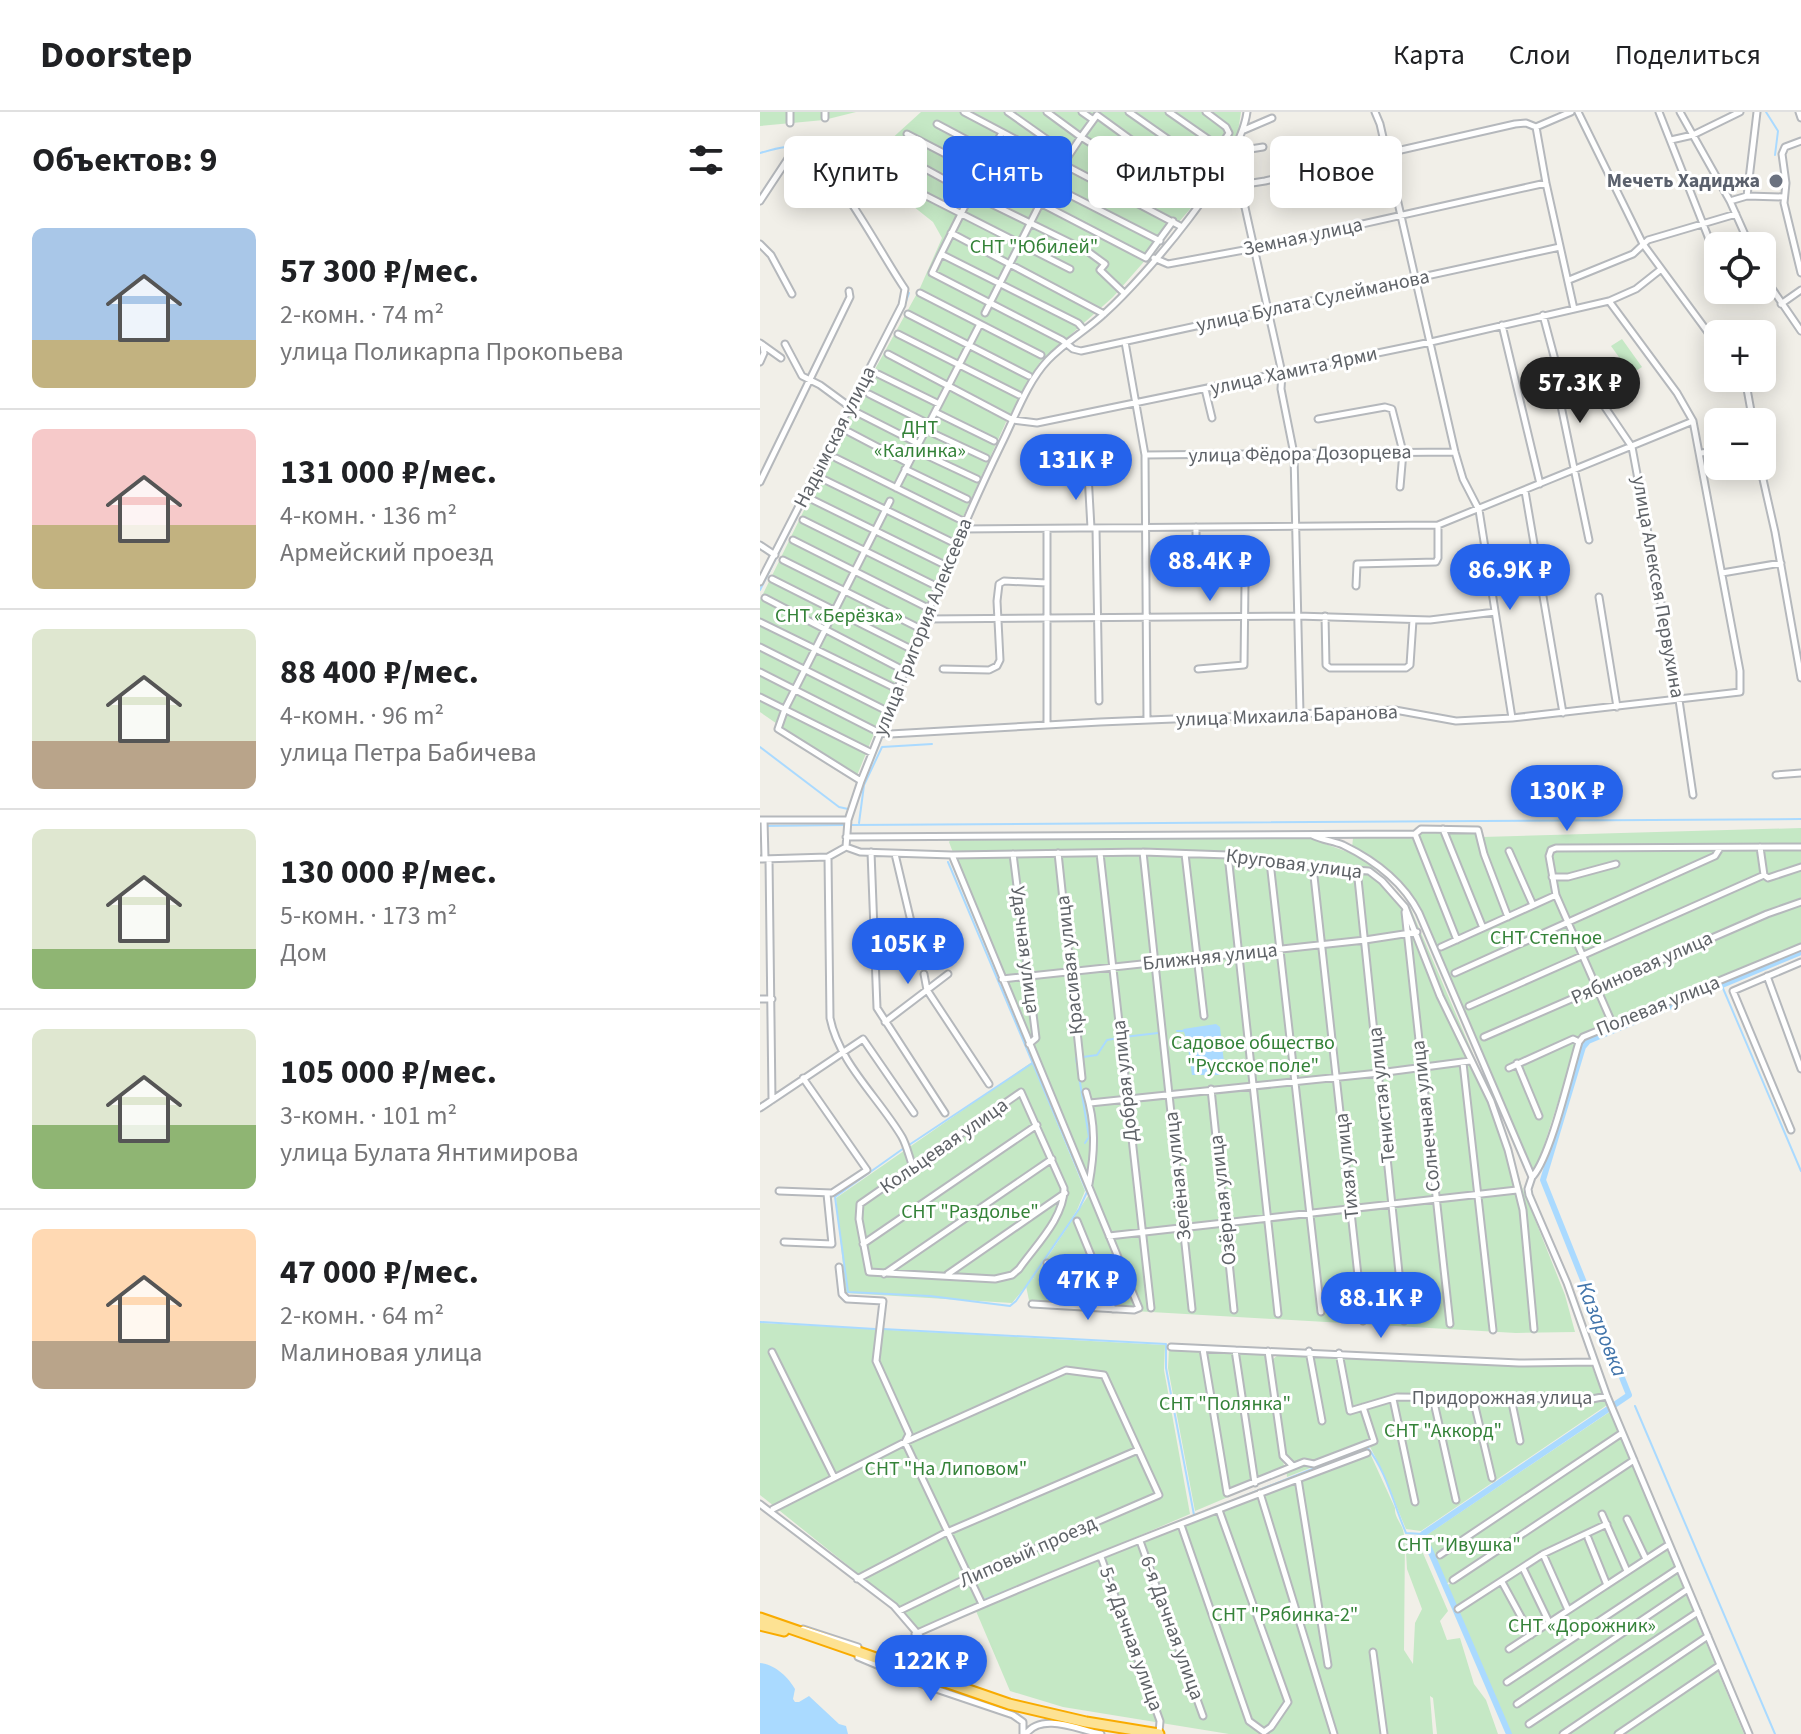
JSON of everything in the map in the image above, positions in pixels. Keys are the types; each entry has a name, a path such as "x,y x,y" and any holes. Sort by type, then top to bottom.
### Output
{"highway":[{"path":"760,1618 1028,1709 1116,1727"},
{"path":"760,1625 1015,1712 1159,1734"}],"street":[{"path":"790,112 790,123"},
{"path":"964,112 1010,136"},
{"path":"1008,112 1042,136"},
{"path":"1047,112 1088,141"},
{"path":"1082,112 1122,136"},
{"path":"1129,112 1163,136"},
{"path":"1169,112 1204,136"},
{"path":"1206,112 1226,127 1228,136"},
{"name":"улица Григория Алексеева","path":"1241,136 1247,112"},
{"path":"1375,112 1381,136"},
{"path":"1402,149 1515,124 1526,123 1536,127 1571,112"},
{"path":"1578,112 1643,244 1704,328"},
{"path":"1659,112 1707,232"},
{"path":"1680,112 1744,232"},
{"path":"1671,140 1693,135 1740,112"},
{"path":"1747,196 1757,112"},
{"path":"1799,112 1801,118"},
{"path":"1072,150 1095,117"},
{"path":"1244,130 1272,118"},
{"path":"937,124 959,136"},
{"path":"1536,127 1574,309"},
{"path":"1000,136 1002,132"},
{"path":"907,134 943,153"},
{"path":"1801,141 1785,147 1782,152 1786,183 1784,197 1801,273"},
{"path":"1254,148 1263,147"},
{"name":"Надымская улица","path":"760,201 793,151 810,154 828,171 905,289 902,305 760,582"},
{"path":"1072,169 1182,227"},
{"name":"Земная улица","path":"1154,258 1168,264 1255,248 1546,183"},
{"path":"1072,196 1160,241"},
{"path":"1730,201 1747,196 1784,197"},
{"path":"927,197 1070,269"},
{"path":"964,208 932,273 1067,344"},
{"path":"1000,208 1079,247"},
{"path":"985,313 1039,208"},
{"path":"1051,208 1146,258 1173,221"},
{"name":"улица Григория Алексеева","path":"846,847 848,820 897,689 965,522 1037,375 1046,362 1104,314 1124,293 1196,208"},
{"path":"1245,208 1282,373 1281,389 1294,454 1300,713"},
{"path":"1398,208 1455,452 1463,479 1479,510 1512,718"},
{"path":"1569,280 1633,254 1648,240 1736,214"},
{"path":"951,233 1104,314"},
{"path":"760,244 771,255 792,294"},
{"name":"улица Булата Сулейманова","path":"1067,344 1081,351 1560,247"},
{"path":"1090,253 1105,264 1100,270 1124,293"},
{"path":"941,254 1078,323 1084,330"},
{"name":"улица Хамита Ярми","path":"1013,420 1037,423 1135,404 1609,301 1636,289 1660,270"},
{"path":"1781,304 1801,290"},
{"path":"760,482 850,297 849,291"},
{"path":"920,293 1041,355"},
{"path":"1776,296 1801,331"},
{"path":"1609,301 1683,402 1693,421 1722,573 1781,563"},
{"path":"908,314 1029,376"},
{"path":"1543,315 1555,353 1560,401 1589,540"},
{"path":"896,488 980,324"},
{"path":"1502,325 1540,484"},
{"path":"898,334 1019,395"},
{"path":"1125,342 1145,455 1147,720"},
{"path":"761,344 781,358"},
{"path":"760,362 764,353 761,344"},
{"path":"785,344 802,376 850,407"},
{"path":"888,354 1013,420"},
{"path":"878,374 939,404"},
{"path":"1205,389 1212,418"},
{"name":"улица Алексея Первухина","path":"1594,391 1632,447 1679,700 1693,795"},
{"path":"869,394 986,458"},
{"path":"1318,419 1385,407 1392,409 1403,452 1400,487"},
{"path":"935,412 994,441"},
{"path":"858,413 977,479"},
{"path":"962,529 1438,525 1693,421"},
{"path":"849,432 967,499"},
{"name":"улица Фёдора Дозорцева","path":"1145,455 1455,452"},
{"path":"836,458 965,522"},
{"path":"1063,472 1088,474 1094,528 1099,701"},
{"path":"823,479 956,544"},
{"path":"1763,480 1801,678"},
{"path":"1525,491 1563,713"},
{"path":"813,500 947,566"},
{"path":"861,781 778,729 785,709 890,501"},
{"path":"803,520 938,588"},
{"path":"1356,586 1357,564 1436,562 1438,525"},
{"path":"1196,527 1195,574 1202,579 1242,579 1245,583 1244,665 1198,669"},
{"path":"1047,529 1047,725"},
{"path":"793,540 930,609"},
{"path":"760,545 775,555"},
{"path":"783,560 922,629"},
{"name":"улица Михаила Баранова","path":"880,733 1395,710 1456,721 1563,713 1740,692 1740,671 1722,573"},
{"path":"772,579 913,650"},
{"path":"943,669 989,670 997,666 1000,660 999,584 1004,581 1047,583"},
{"path":"1599,597 1617,707"},
{"path":"765,598 905,671"},
{"path":"926,619 1325,616 1413,620 1495,612"},
{"path":"1325,616 1326,665 1338,669 1406,668 1410,665 1413,620"},
{"path":"760,622 897,689"},
{"path":"760,647 889,712"},
{"path":"760,672 880,733"},
{"path":"760,697 872,753"},
{"path":"1776,775 1801,773"},
{"path":"772,1100 772,999 762,820 848,820"},
{"path":"846,837 1415,834 1421,829 1478,830 1508,917"},
{"path":"1443,829 1483,928"},
{"path":"1415,834 1457,940"},
{"path":"1312,835 1363,855 1388,873 1413,902 1532,1177"},
{"path":"765,859 828,857 846,847"},
{"name":"Круговая улица","path":"846,847 860,852 895,854 1143,852 1228,855 1369,871 1405,907 1466,1062 1491,1101 1508,1150 1523,1210 1534,1329"},
{"path":"1760,847 1764,875"},
{"path":"1613,1025 1556,895 1549,856 1551,850 1801,847"},
{"path":"1455,973 1715,856 1720,848"},
{"path":"1509,851 1533,905"},
{"path":"871,852 877,1008 945,1113"},
{"name":"Зелёная улица","path":"1143,852 1192,1309"},
{"name":"Красивая улица","path":"1058,853 1082,1078"},
{"name":"Добрая улица","path":"1100,853 1151,1308"},
{"path":"895,854 913,930"},
{"name":"Удачная улица","path":"1013,854 1036,1038 1029,1044"},
{"path":"1185,854 1204,1016"},
{"path":"952,855 1139,1308 1032,1304"},
{"path":"1228,855 1278,1314"},
{"path":"828,857 830,1018 833,1032 842,1051 904,1140 913,1167"},
{"path":"1270,862 1321,1312"},
{"path":"1552,877 1568,877 1616,864"},
{"name":"Тихая улица","path":"1313,867 1363,1321"},
{"path":"1764,875 1768,878 1779,876 1801,867"},
{"name":"Тенистая улица","path":"1357,869 1404,1321"},
{"path":"1469,1006 1764,875"},
{"path":"1441,947 1556,895"},
{"name":"Рябиновая улица","path":"1484,1037 1801,902"},
{"name":"Солнечная улица","path":"1405,907 1450,1324"},
{"name":"Ближняя улица","path":"1002,979 1417,932"},
{"name":"Полевая улица","path":"1509,1068 1573,1039 1579,1042 1583,1037 1801,947"},
{"path":"1791,1130 1733,991 1801,963"},
{"path":"924,974 927,990 989,1084"},
{"path":"885,1022 948,974"},
{"path":"1767,976 1801,1069"},
{"path":"760,999 772,999"},
{"path":"760,1108 863,1039 914,1113"},
{"path":"1579,1042 1551,1135 1528,1189 1529,1195 1567,1283 1622,1433 1749,1734"},
{"path":"1090,1103 1466,1062 1493,1330"},
{"path":"1517,1063 1539,1116"},
{"path":"779,1191 827,1194 867,1170 803,1078"},
{"name":"Озёрная улица","path":"1211,1089 1234,1310"},
{"name":"Кольцевая улица","path":"884,1274 873,1274 866,1268 860,1204 1021,1092 1065,1193"},
{"path":"1086,1092 1095,1152 1089,1185"},
{"path":"863,1244 1037,1125"},
{"path":"884,1274 1052,1159"},
{"path":"1109,1236 1518,1190"},
{"path":"884,1274 995,1279 1012,1275 1058,1213 1065,1193"},
{"path":"947,1275 1065,1193"},
{"path":"784,1242 832,1244 827,1194"},
{"path":"1077,1221 1113,1309"},
{"path":"1047,1263 1065,1306"},
{"path":"839,1267 842,1294 847,1299 883,1301 876,1361 909,1434 905,1442"},
{"path":"1171,1347 1519,1363 1594,1362"},
{"path":"1203,1349 1227,1493 1304,1462 1314,1464 1374,1441 1363,1407"},
{"path":"1235,1350 1255,1483"},
{"path":"1268,1351 1283,1456 1293,1466"},
{"path":"1309,1351 1322,1421"},
{"path":"772,1352 834,1477"},
{"name":"Придорожная улица","path":"1339,1353 1350,1411 1393,1399 1592,1399 1607,1396"},
{"path":"773,1509 905,1442 1066,1370 1104,1375 1138,1450 947,1532 857,1579"},
{"path":"1433,1398 1456,1500"},
{"path":"1473,1398 1492,1478"},
{"path":"1511,1398 1520,1441"},
{"path":"1393,1399 1415,1502"},
{"path":"1440,1555 1622,1433"},
{"path":"905,1442 982,1604"},
{"name":"Липовый проезд","path":"899,1611 969,1577 1159,1495 1138,1450"},
{"path":"915,1634 982,1604 1367,1453"},
{"path":"1453,1580 1634,1460"},
{"path":"1298,1479 1328,1665"},
{"path":"1260,1493 1334,1734"},
{"path":"760,1504 899,1611 915,1634 935,1654 935,1670 941,1679 1028,1709"},
{"path":"1181,1525 1249,1721 1264,1733 1288,1702 1219,1510"},
{"path":"1602,1514 1627,1571"},
{"path":"1627,1519 1646,1559"},
{"path":"1458,1609 1543,1554 1607,1524"},
{"path":"1588,1538 1607,1585"},
{"name":"6-я Дачная улица","path":"1140,1541 1203,1716"},
{"path":"1509,1649 1668,1545"},
{"path":"1543,1554 1568,1610"},
{"name":"5-я Дачная улица","path":"1101,1557 1160,1721 1159,1734"},
{"path":"1523,1568 1549,1622"},
{"path":"1507,1682 1679,1568"},
{"path":"1502,1582 1531,1635"},
{"path":"1517,1704 1688,1589"},
{"path":"1529,1724 1698,1612"},
{"path":"793,1627 811,1630 920,1671 929,1669 935,1654"},
{"path":"1563,1734 1708,1636"},
{"path":"1373,1652 1384,1734"},
{"path":"858,1657 927,1686 1016,1716 1024,1724 1025,1734"},
{"path":"1618,1734 1720,1665"},
{"path":"1025,1734 1043,1723 1101,1734"}],"green space":[{"path":"760,112 856,112 824,120 760,126"},
{"path":"921,112 1241,112 1236,136 1088,136 1088,208 1191,208 1113,297 1040,362 1006,422 953,539 856,778 760,712 760,600 859,398 920,288 942,238 933,222 915,208 927,208 927,136 895,136"},
{"path":"1622,339 1642,367 1631,374 1611,346"},
{"name":"СНТ Степное","path":"1416,827 1479,828 1482,837 1801,828 1801,944 1575,1038 1577,1043 1536,1170 1531,1169 1417,902 1380,864 1352,848 1353,838 1412,836"},
{"name":"Садовое общество \"Русское поле\"","path":"952,838 1309,838 1364,858 1410,907 1498,1112 1522,1187 1565,1295 1575,1332 1516,1333 1030,1305 1026,1286 1012,1303 846,1293 836,1198 1032,1062 1085,1191 1077,1210 1033,1279 1092,1190 965,884 949,842"},
{"name":"СНТ \"На Липовом\"","path":"760,1323 1165,1345 1164,1370 1190,1514 916,1631 896,1604 760,1495"},
{"name":"СНТ \"Полянка\"","path":"1169,1349 1267,1354 1285,1473 1195,1511 1168,1368"},
{"name":"СНТ \"Аккорд\"","path":"1279,1354 1474,1363 1591,1364 1607,1405 1421,1531 1406,1529 1369,1445 1287,1477 1272,1360"},
{"name":"СНТ \"Ивушка\"","path":"1611,1411 1631,1461 1446,1584 1425,1536"},
{"name":"СНТ \"Рябинка-2\"","path":"1368,1449 1404,1536 1405,1536 1416,1537 1448,1611 1440,1621 1447,1640 1460,1638 1474,1684 1486,1700 1498,1734 1437,1734 1433,1698 1430,1696 1433,1734 1229,1734 1063,1707 1010,1691 976,1611","holes":["1405,1536 1407,1569 1422,1609 1415,1623 1413,1664 1404,1650"]},
{"name":"СНТ «Дорожник»","path":"1632,1465 1744,1734 1511,1734 1446,1586"}],"water":[{"path":"1216,1024 1220,1027 1225,1071 1221,1075 1192,1075 1183,1029"},
{"path":"760,1663 776,1669 789,1680 795,1689 795,1702 809,1696 839,1724 846,1726 848,1734 760,1734"}],"waterway":[{"path":"1766,112 1778,131 1775,155"},
{"path":"760,153 784,147"},
{"path":"904,307 909,293"},
{"path":"760,590 899,316"},
{"path":"859,823 864,785 882,747 932,744"},
{"path":"760,747 839,807 848,809"},
{"path":"852,825 1801,819"},
{"path":"760,826 843,825"},
{"path":"904,1148 835,1197 848,1292 930,1296 1010,1306 1079,1209 1087,1192 948,862"},
{"name":"Казаровка","path":"1509,1734 1423,1534 1629,1395 1543,1180 1583,1047 1588,1041 1801,952"},
{"path":"1722,986 1801,1171"},
{"path":"1177,1031 1183,1031"},
{"path":"1124,1037 1158,1033"},
{"path":"1083,1057 1097,1055 1107,1040 1118,1038"},
{"path":"1076,1058 1089,1137 1085,1143"},
{"path":"909,1145 1034,1062"},
{"path":"760,1322 875,1329"},
{"path":"883,1329 1166,1344 1166,1368 1194,1515"},
{"path":"1635,1406 1775,1734"},
{"path":"984,1600 1367,1447 1385,1477 1406,1533 1423,1534"}],"place":[{"name":"Мечеть Хадиджа","path":"1776,181"}],"park label":[{"name":"СНТ \"Юбилей\"","path":"1034,247"},
{"name":"ДНТ «Калинка»","path":"920,440"},
{"name":"СНТ «Берёзка»","path":"839,616"},
{"name":"СНТ \"Раздолье\"","path":"970,1212"}]}
